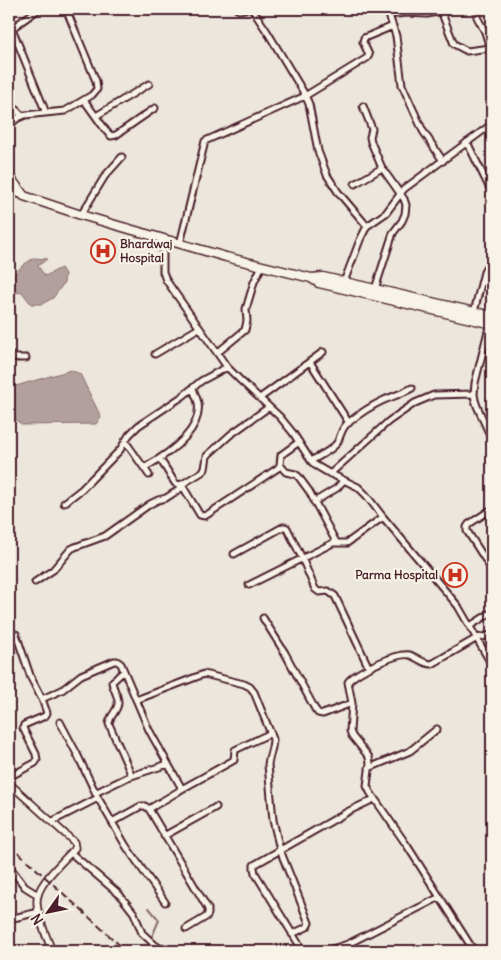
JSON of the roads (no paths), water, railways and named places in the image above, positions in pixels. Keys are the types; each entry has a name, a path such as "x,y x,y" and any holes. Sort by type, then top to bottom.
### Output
{"highway":[{"path":"9,176 24,196 163,240 311,278 319,283 492,321"},
{"path":"311,278 323,277 474,312 492,321"}],"street":[{"path":"39,9 11,30 46,113"},
{"path":"9,125 22,116 29,114 65,111 96,92 98,87 66,9"},
{"path":"237,9 245,9"},
{"path":"252,9 305,96 318,151 327,175 338,192 367,226"},
{"path":"386,9 396,36 402,85 423,130 443,162"},
{"path":"389,15 406,13 427,14 452,9"},
{"path":"476,9 477,17 485,32 492,55"},
{"path":"441,11 454,44 467,51 490,48"},
{"path":"180,244 206,141 305,96 367,58 369,55 363,42 364,38 393,26"},
{"path":"96,116 149,84"},
{"path":"84,100 111,136 155,108"},
{"path":"9,102 22,116"},
{"path":"363,106 372,129 371,142 382,168 406,202 406,214 393,233 375,289"},
{"path":"344,282 367,226 386,213 408,186 492,124"},
{"path":"467,142 492,192"},
{"path":"81,215 105,176 122,157"},
{"path":"355,184 382,168"},
{"path":"9,192 24,196"},
{"path":"163,240 164,276 227,367 280,417 312,461 330,474 362,490 458,606 492,665"},
{"path":"474,312 484,272 492,264"},
{"path":"217,352 245,330 247,321 246,309 254,282 262,266"},
{"path":"492,321 475,383 474,394 476,406 492,440"},
{"path":"155,354 199,328"},
{"path":"260,398 324,352"},
{"path":"9,354 15,358 26,358"},
{"path":"310,362 349,422"},
{"path":"64,503 85,486 120,450 129,435 138,426 209,376 227,367"},
{"path":"144,468 160,459 192,429 198,412 198,402 192,388"},
{"path":"312,461 334,446 342,430 349,422 370,408 412,388"},
{"path":"330,474 389,421 415,403 434,395 474,394"},
{"path":"35,582 54,570 66,554 75,547 105,536 150,504 166,498 203,471 209,454 269,407"},
{"path":"125,441 149,475"},
{"path":"160,459 173,481 182,486 200,515 205,516 276,470 280,465 281,455 299,442"},
{"path":"280,465 286,472 298,476 336,542"},
{"path":"314,502 337,488 343,480"},
{"path":"492,510 467,527 492,570"},
{"path":"249,585 336,542 347,543 383,517"},
{"path":"234,554 285,527 287,528 315,589 319,592 328,591 335,596 369,668"},
{"path":"470,626 492,612"},
{"path":"263,618 285,653 318,713 323,714 352,703"},
{"path":"9,777 35,763 37,760 24,725 45,716 47,713 31,678 16,634"},
{"path":"474,951 367,786 369,757 350,731 352,703 348,682 354,676 383,661 405,655 432,664 477,638 492,635"},
{"path":"42,699 62,690 81,675 117,661 121,664 149,730 181,787 179,791"},
{"path":"124,671 112,682 119,702 109,718 108,724 132,776"},
{"path":"136,700 200,675 208,675 250,687 254,692 273,739 268,765 273,820 280,850 309,923 307,927 292,934"},
{"path":"60,722 96,796 126,846 165,902"},
{"path":"369,768 410,750 437,729"},
{"path":"149,809 234,760 235,750 271,733"},
{"path":"52,821 132,776 168,764"},
{"path":"9,783 74,842 75,848 44,883 38,895 38,912 52,951"},
{"path":"303,951 255,873 254,865 374,798"},
{"path":"112,822 141,806 149,809 208,909 206,917 186,929"},
{"path":"164,836 216,807"},
{"path":"71,853 119,894 134,913 142,932 155,945 165,951"},
{"path":"9,866 25,887 38,895"},
{"path":"326,951 348,944 440,898"},
{"path":"9,919 38,912"}],"waterway":[{"path":"149,908 159,920 151,939"}],"railway":[{"path":"9,844 126,951"}],"place":[{"name":"Bhardwaj Hospital","path":"103,251"},
{"name":"Parma Hospital","path":"455,575"}]}
